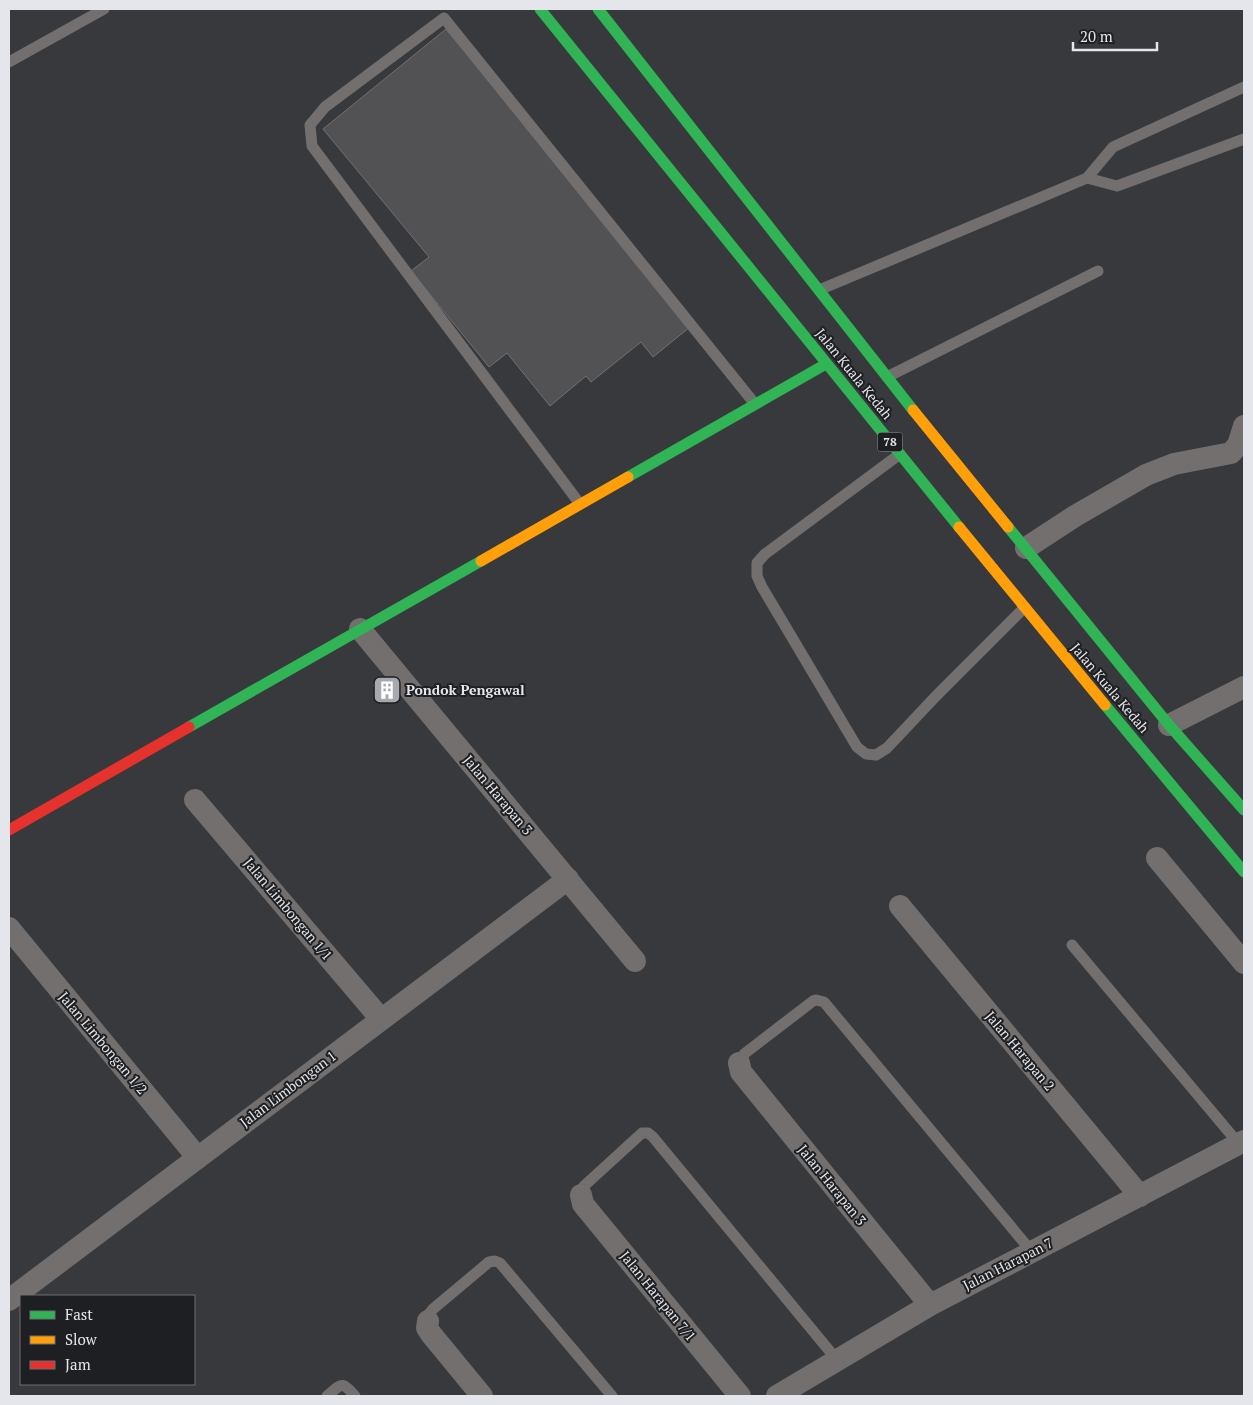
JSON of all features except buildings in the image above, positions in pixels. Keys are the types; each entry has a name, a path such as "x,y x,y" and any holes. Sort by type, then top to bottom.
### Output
{"main road":[{"name":"Jalan Kuala Kedah","path":"540,9 1024,608 1244,872"},
{"name":"Jalan Kuala Kedah","path":"598,9 886,378 1169,725 1244,810"},
{"path":"9,830 826,364"}],"street":[{"path":"1026,548 1075,516 1146,475 1174,464 1231,453 1238,445 1244,426"},
{"name":"Jalan Harapan 3","path":"360,629 635,961"},
{"path":"1169,725 1244,687"},
{"name":"Jalan Limbongan 1/1","path":"195,800 381,1019"},
{"path":"1157,858 1244,963"},
{"name":"Jalan Limbongan 1","path":"10,1296 198,1158 568,879"},
{"name":"Jalan Harapan 2","path":"900,906 1140,1196"},
{"name":"Jalan Limbongan 1/2","path":"9,928 198,1158"},
{"name":"Jalan Harapan 3","path":"739,1063 741,1072 930,1304"},
{"name":"Jalan Harapan 7","path":"777,1396 930,1304 1242,1142"},
{"name":"Jalan Harapan 7/1","path":"581,1195 583,1204 740,1396"},
{"path":"428,1321 427,1328 431,1334 482,1396"}],"lane":[{"path":"9,62 104,9"},
{"path":"580,504 312,146 310,124 325,107 441,13 755,404"},
{"path":"818,290 1087,178 1113,147 1244,87"},
{"path":"1087,178 1117,186 1244,139"},
{"path":"886,378 1098,272"},
{"path":"900,454 765,554 756,563 757,576 762,587 857,746 866,754 876,754 888,748 936,696 1024,608"},
{"path":"1072,945 1242,1142"},
{"path":"739,1063 744,1054 813,1001 824,1002 1032,1252"},
{"path":"581,1195 584,1186 642,1133 648,1133 837,1360"},
{"path":"428,1321 429,1314 433,1308 489,1262 495,1261 500,1263 612,1396"},
{"path":"327,1396 340,1385 344,1385 355,1396"}],"traffic: fast":[{"path":"540,9 959,527"},
{"path":"598,9 913,410"},
{"path":"628,477 826,364"},
{"path":"1008,527 1169,725 1244,810"},
{"path":"189,727 481,561"},
{"path":"1105,705 1244,872"}],"traffic: slow":[{"path":"913,410 1008,527"},
{"path":"481,561 628,477"},
{"path":"959,527 1105,705"}],"traffic: jam":[{"path":"9,830 189,727"}],"place":[{"name":"Pondok Pengawal","path":"387,690"}]}
